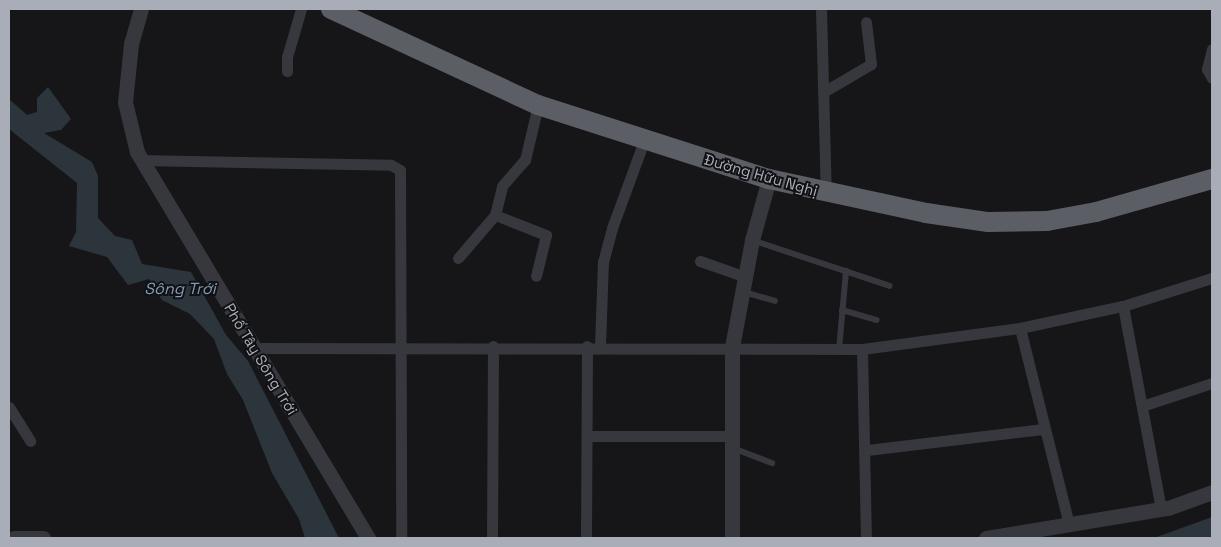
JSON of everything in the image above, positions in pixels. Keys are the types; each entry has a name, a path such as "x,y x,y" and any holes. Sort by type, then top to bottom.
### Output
{"highway":[{"name":"Đường Hữu Nghị","path":"332,9 538,105 644,141 769,179 826,194 988,222 1047,221 1096,212 1212,179"}],"street":[{"name":"Phố Tây Sông Trới","path":"141,9 131,44 125,102 128,122 141,160 368,538"},
{"path":"287,71 287,56 301,9"},
{"path":"821,9 825,91 826,194"},
{"path":"825,91 871,64 866,22"},
{"path":"1212,49 1207,69 1212,78"},
{"path":"458,258 495,215 502,186 528,153 538,105"},
{"path":"600,346 603,262 612,228 644,141"},
{"path":"141,160 396,167 402,175 401,538"},
{"path":"732,538 732,347 752,240 769,179"},
{"path":"495,215 546,235 536,276"},
{"path":"700,260 745,284"},
{"path":"254,348 600,346 862,349 1020,328 1123,306 1212,278"},
{"path":"1123,306 1161,509"},
{"path":"1020,328 1043,428 1069,525"},
{"path":"492,538 493,346"},
{"path":"586,538 587,346"},
{"path":"862,349 866,450 866,538"},
{"path":"1142,406 1212,383"},
{"path":"9,407 30,441"},
{"path":"866,450 1043,428"},
{"path":"586,436 733,442"},
{"path":"986,538 1161,509 1212,492"},
{"path":"14,538 43,538"}],"lane":[{"path":"752,240 890,286"},
{"path":"839,350 846,271"},
{"path":"745,284 775,301"},
{"path":"842,310 877,320"},
{"path":"733,442 772,463"}],"water":[{"name":"Sông Trới","path":"48,87 71,119 61,130 44,133 92,162 98,176 98,218 115,236 132,240 142,264 191,272 226,335 248,361 339,538 305,538 299,519 272,473 243,400 227,374 214,339 190,314 162,300 149,279 128,285 107,257 69,246 76,232 77,183 9,129 9,99 27,115 37,112 37,98"},
{"path":"1212,517 1212,538 1154,538"}]}
